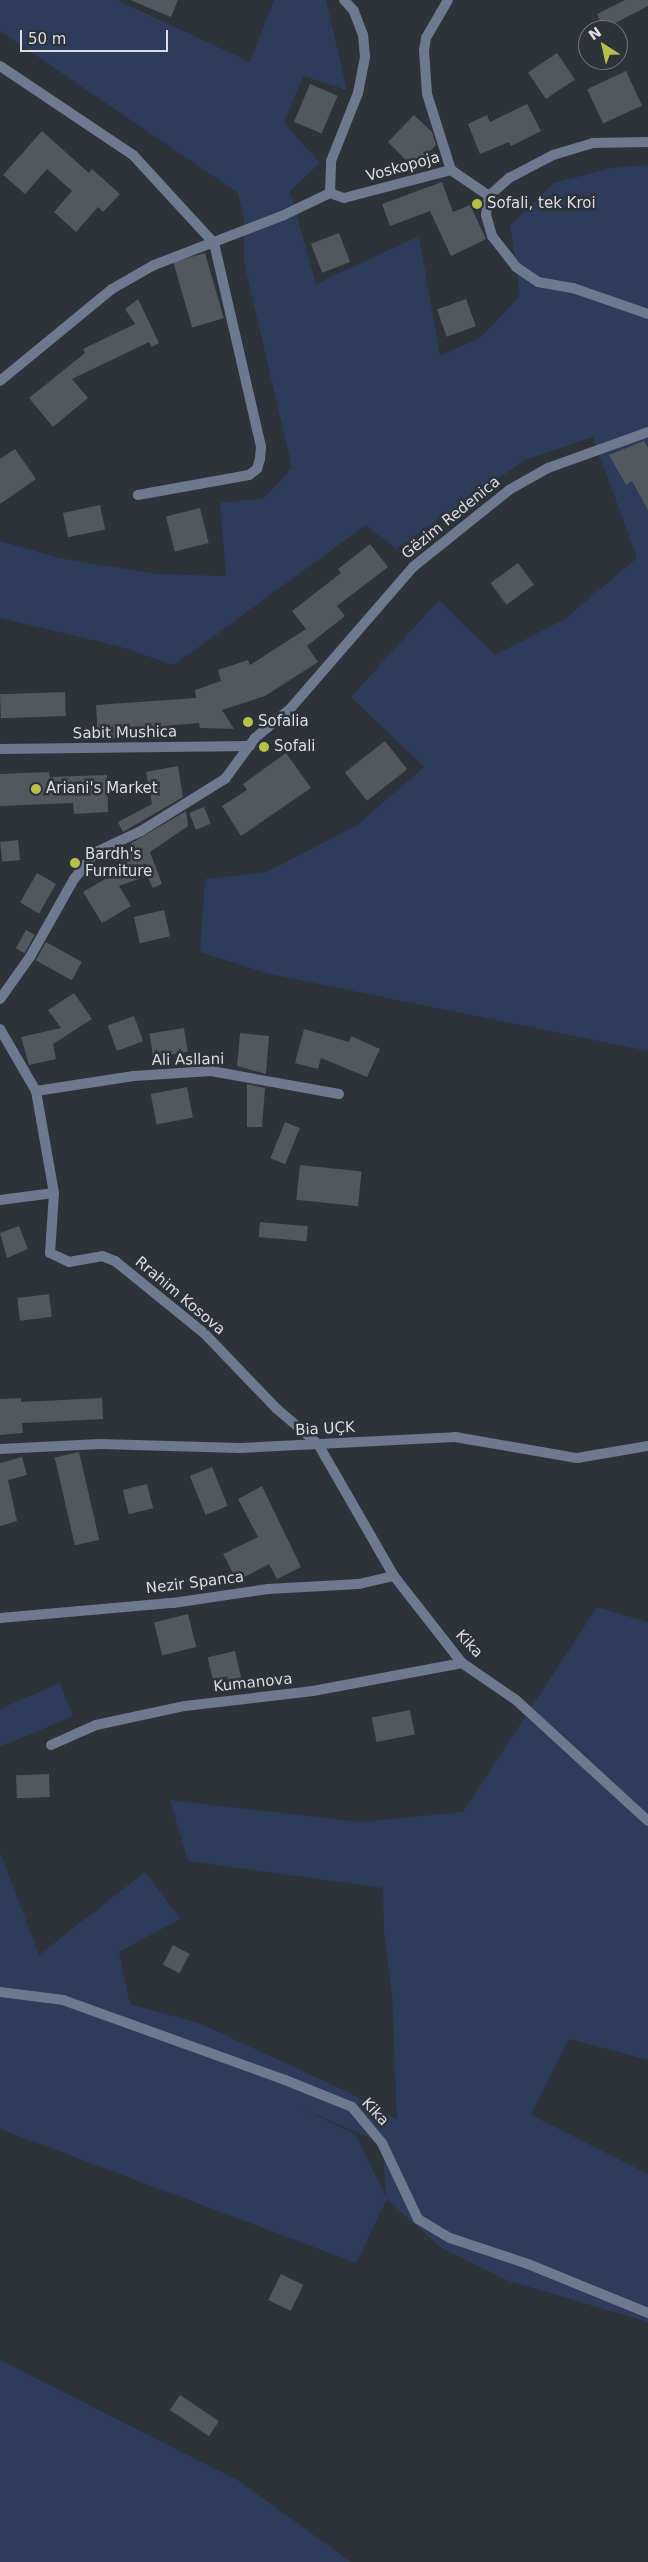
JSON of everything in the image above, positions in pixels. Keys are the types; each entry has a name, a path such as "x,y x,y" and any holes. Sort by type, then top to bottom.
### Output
{"street":[{"path":"330,193 331,161 358,92 365,57 363,35 354,11 344,0"},
{"path":"448,0 426,38 424,50 427,94 451,170"},
{"path":"0,66 133,155 214,243 261,448 260,459 256,470 249,475 138,495"},
{"path":"648,142 593,143 553,155 509,178 489,196 486,215 492,236 516,267 538,282 573,288 648,314"},
{"name":"Voskopoja","path":"0,381 112,289 154,265 214,243 330,193 344,198 451,170 489,196"},
{"name":"Gëzim Redenica","path":"0,1000 30,957 74,879 96,852 141,831 218,784 250,746 290,709 412,567 502,496 548,468 648,432"},
{"name":"Sabit Mushica","path":"0,750 250,746"},
{"name":"Rrahim Kosova","path":"0,1030 36,1091 54,1193 50,1253 69,1262 102,1256 115,1261 204,1333 277,1409 318,1444"},
{"name":"Ali Asllani","path":"36,1091 134,1076 211,1071 339,1094"},
{"path":"0,1200 54,1193"},
{"name":"Bia UÇK","path":"0,1449 100,1444 240,1448 455,1437 577,1458 648,1446"},
{"name":"Kika","path":"318,1444 394,1576 462,1663 516,1700 648,1821"},
{"name":"Nezir Spanca","path":"0,1618 174,1603 268,1589 359,1584 394,1576"},
{"name":"Kumanova","path":"52,1746 96,1725 186,1706 313,1691 462,1663"},
{"name":"Kika","path":"0,1992 63,2000 285,2080 352,2107 382,2143 418,2219 450,2238 528,2264 648,2313"}],"shaded area":[{"path":"0,0 117,0 250,62 274,0 326,0 347,90 303,76 284,123 320,163 290,191 316,284 419,236 440,356 481,337 520,296 510,225 554,183 611,168 648,165 648,1051 269,974 200,952 205,879 266,872 356,826 424,767 351,697 439,600 495,655 565,619 637,558 593,437 525,460 396,549 366,525 174,665 118,646 0,618 0,541 59,558 157,574 226,576 220,503 264,498 292,468 244,262 244,218 238,193 0,31"},
{"path":"597,1607 648,1622 648,2060 569,2039 531,2115 648,2174 648,2322 506,2280 440,2247 387,2199 356,2263 0,2129 0,1852 39,1955 145,1872 180,1919 119,1952 130,2004 201,2024 350,2093 397,2120 392,1995 384,1932 383,1888 188,1861 170,1800 360,1822 463,1812","holes":["298,2107 382,2143 386,2197 355,2134"]},
{"path":"60,1683 73,1716 0,1747 0,1709"},
{"path":"0,2360 239,2481 351,2562 0,2562"}],"building":[{"path":"130,0 178,0 171,17"},
{"path":"625,0 648,0 648,6 621,20 600,20 597,14"},
{"path":"557,53 575,80 546,99 528,73"},
{"path":"626,71 642,105 603,124 587,89"},
{"path":"310,84 338,96 322,133 294,122"},
{"path":"527,104 541,131 511,146 509,142 480,154 468,124 487,115 490,122"},
{"path":"414,115 432,132 436,145 414,168 388,142"},
{"path":"42,131 89,173 92,169 120,194 103,212 98,207 76,232 54,212 72,191 47,169 25,194 3,175"},
{"path":"442,182 453,212 470,205 486,239 451,256 430,211 390,226 382,204"},
{"path":"339,233 350,262 322,273 311,244"},
{"path":"205,253 224,318 192,327 173,262"},
{"path":"138,299 159,343 152,347 149,342 72,379 88,398 53,427 29,398 85,353 83,349 135,324 125,309"},
{"path":"466,299 476,326 447,337 437,310"},
{"path":"644,441 648,448 648,510 632,481 626,485 609,455"},
{"path":"15,449 36,479 0,504 0,459"},
{"path":"100,505 105,529 68,537 63,513"},
{"path":"200,508 209,543 175,551 166,516"},
{"path":"370,544 388,567 337,606 345,616 307,646 318,662 265,696 222,710 234,729 200,728 199,723 140,728 141,736 98,739 96,705 196,698 195,690 221,681 218,670 248,660 250,665 306,629 292,611 341,573 338,569"},
{"path":"518,563 534,585 506,605 490,583"},
{"path":"65,692 66,716 1,718 0,694"},
{"path":"385,741 407,769 367,801 345,772"},
{"path":"286,753 311,788 241,836 222,806 247,790 243,784"},
{"path":"178,766 183,797 123,832 118,822 152,804 146,772"},
{"path":"49,772 50,777 107,775 108,812 74,814 73,803 0,806 0,774"},
{"path":"204,807 211,824 196,830 189,813"},
{"path":"186,811 188,826 150,852 162,884 153,888 147,876 119,886 131,906 102,923 83,892 122,869 118,858 134,853 130,844"},
{"path":"18,840 20,860 2,862 0,842"},
{"path":"37,873 56,884 39,913 20,902"},
{"path":"164,910 170,936 140,943 134,917"},
{"path":"26,930 35,935 25,953 16,948"},
{"path":"46,942 82,962 72,980 36,960"},
{"path":"74,993 92,1019 53,1044 56,1059 29,1065 21,1037 61,1028 48,1010"},
{"path":"134,1016 143,1041 117,1051 108,1026"},
{"path":"184,1028 188,1052 153,1057 149,1033"},
{"path":"304,1029 349,1042 351,1036 380,1049 367,1077 321,1058 318,1069 295,1063"},
{"path":"240,1033 269,1036 266,1074 237,1066"},
{"path":"247,1084 265,1088 262,1127 247,1127"},
{"path":"187,1087 193,1117 157,1124 151,1094"},
{"path":"285,1122 300,1128 285,1164 270,1158"},
{"path":"300,1165 362,1171 358,1206 296,1200"},
{"path":"260,1222 308,1226 307,1241 259,1237"},
{"path":"19,1226 28,1249 7,1258 0,1233"},
{"path":"49,1294 52,1317 20,1321 17,1298"},
{"path":"21,1398 21,1402 102,1398 103,1419 22,1423 23,1433 0,1435 0,1399"},
{"path":"79,1452 99,1540 75,1545 55,1458"},
{"path":"22,1457 27,1475 8,1480 17,1521 0,1526 0,1463"},
{"path":"212,1467 228,1506 205,1515 190,1476"},
{"path":"147,1484 153,1508 129,1514 123,1490"},
{"path":"262,1486 301,1567 277,1579 269,1564 237,1581 223,1554 258,1537 238,1499"},
{"path":"188,1614 196,1647 162,1655 154,1622"},
{"path":"235,1651 241,1677 214,1684 208,1657"},
{"path":"410,1710 415,1735 376,1742 372,1717"},
{"path":"49,1774 50,1797 17,1798 16,1775"},
{"path":"173,1945 190,1954 179,1973 163,1964"},
{"path":"281,2274 303,2285 291,2311 268,2300"},
{"path":"180,2395 219,2421 209,2436 170,2410"}],"place":[{"name":"Sofali, tek Kroi","path":"477,204"},
{"name":"Sofalia","path":"248,722"},
{"name":"Sofali","path":"264,747"},
{"name":"Ariani's Market","path":"36,789"},
{"name":"Bardh's Furniture","path":"75,863"}]}
